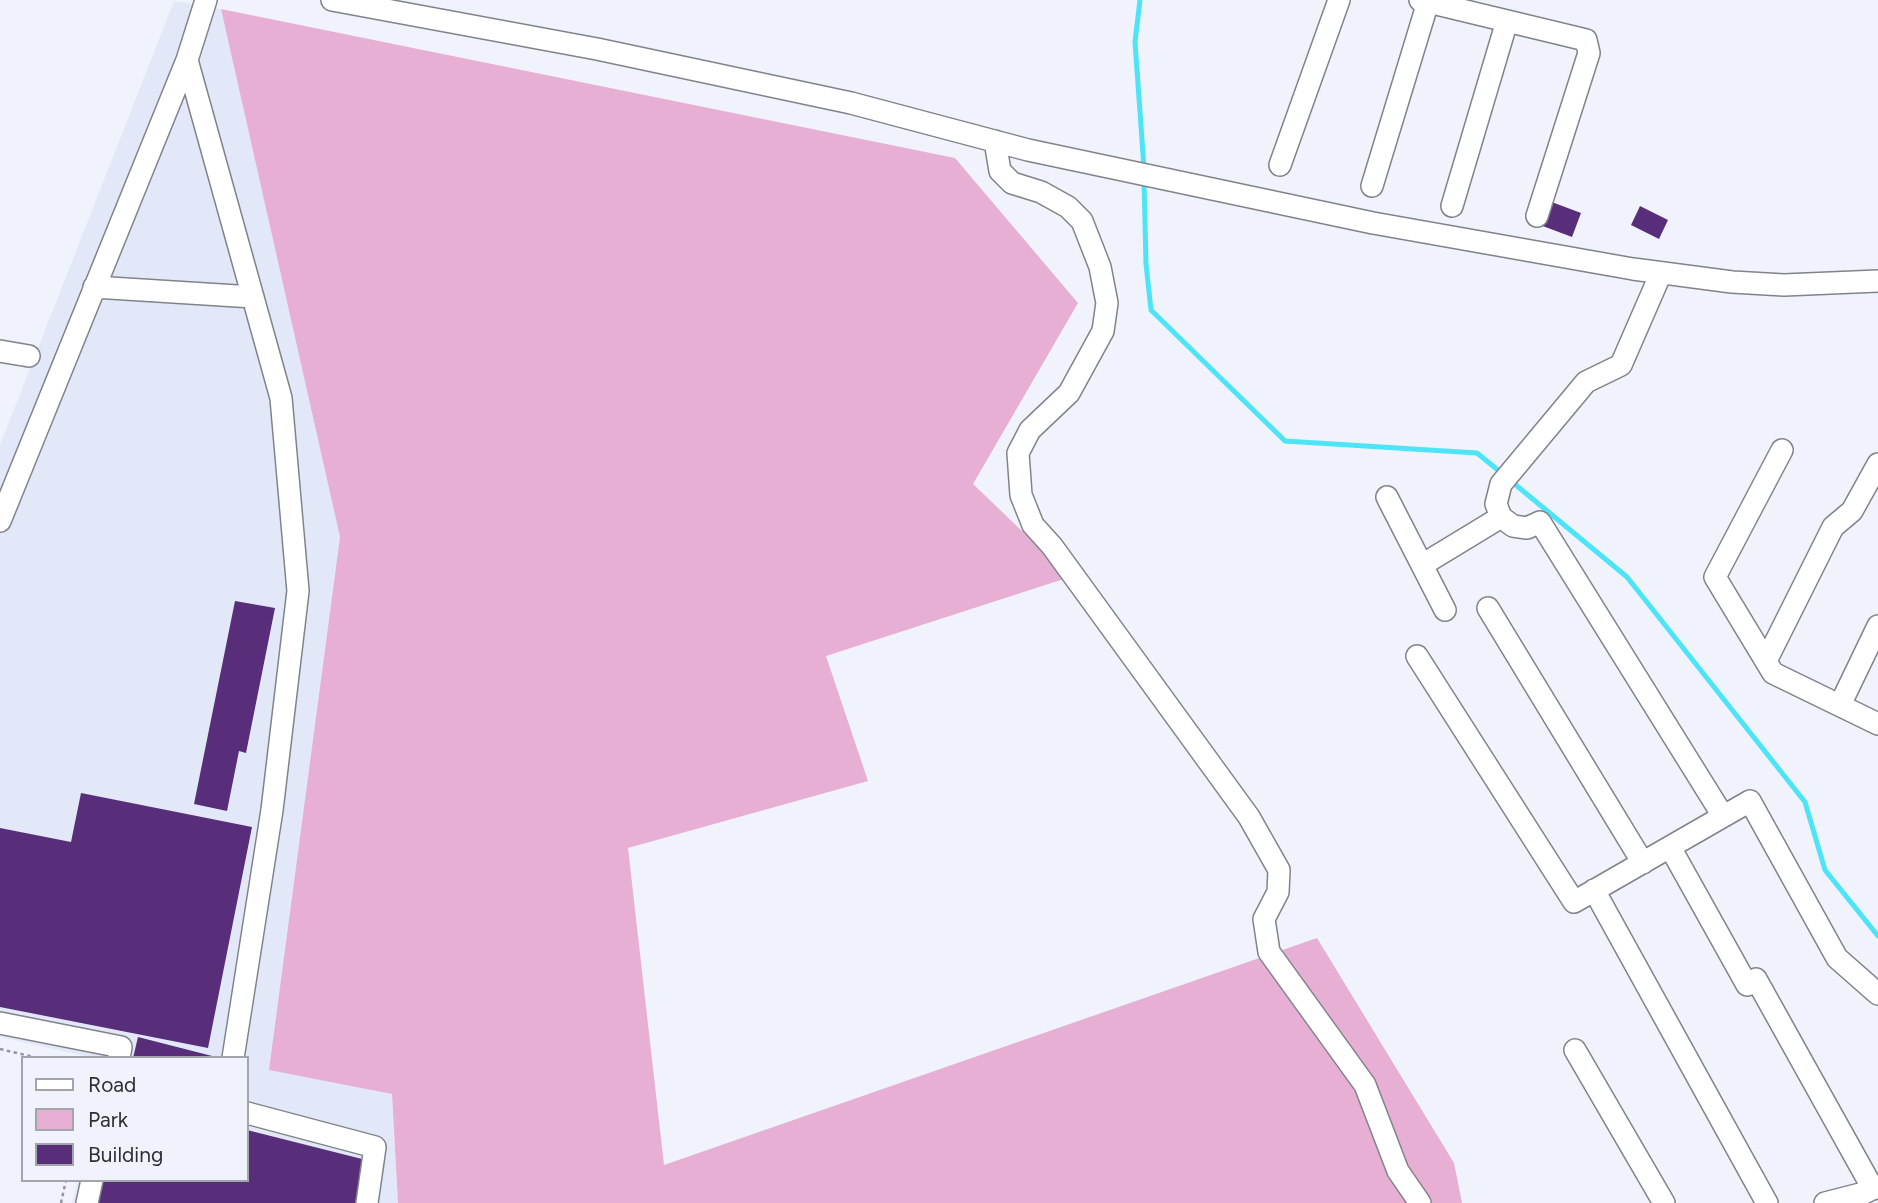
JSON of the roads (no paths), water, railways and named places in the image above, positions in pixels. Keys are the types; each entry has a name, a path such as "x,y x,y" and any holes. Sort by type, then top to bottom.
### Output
{"street":[{"path":"0,521 187,60 206,0"},
{"path":"332,0 664,63 851,103 995,141 1373,223 1732,282 1784,285 1878,281"},
{"path":"1280,165 1339,0"},
{"path":"1372,186 1424,1 1586,40 1589,47 1537,216"},
{"path":"1452,206 1507,21"},
{"path":"187,60 281,398 298,591 272,810 233,1056"},
{"path":"995,141 1000,171 1012,183 1068,206 1082,221 1100,267 1107,303 1103,331 1069,393 1030,430 1018,453 1021,495 1033,525 1052,546 1249,817 1273,859 1279,870 1278,892 1264,919 1269,952 1365,1085 1398,1171 1420,1203"},
{"path":"1661,272 1620,365 1586,382 1507,477 1496,497 1501,517 1520,528 1540,522 1723,816"},
{"path":"94,288 253,297"},
{"path":"0,351 29,356"},
{"path":"1782,450 1715,577 1773,673 1878,724"},
{"path":"1766,661 1833,527 1852,511 1878,464"},
{"path":"1387,497 1445,610"},
{"path":"1422,565 1501,517"},
{"path":"1488,608 1643,863"},
{"path":"1840,705 1878,626"},
{"path":"1417,656 1574,902 1750,801 1837,957 1878,994"},
{"path":"1670,847 1746,985 1756,979 1867,1193 1825,1203"},
{"path":"1594,890 1768,1203"},
{"path":"0,1023 121,1047 119,1056"},
{"path":"1575,1050 1664,1203"},
{"path":"248,1113 375,1147 367,1203"},
{"path":"87,1203 92,1182"}],"waterway":[{"path":"1140,0 1135,42 1144,168"},
{"path":"1144,181 1146,264 1151,310 1285,441 1477,453 1504,475"},
{"path":"1511,481 1627,577 1805,802 1825,870 1878,936"}]}
